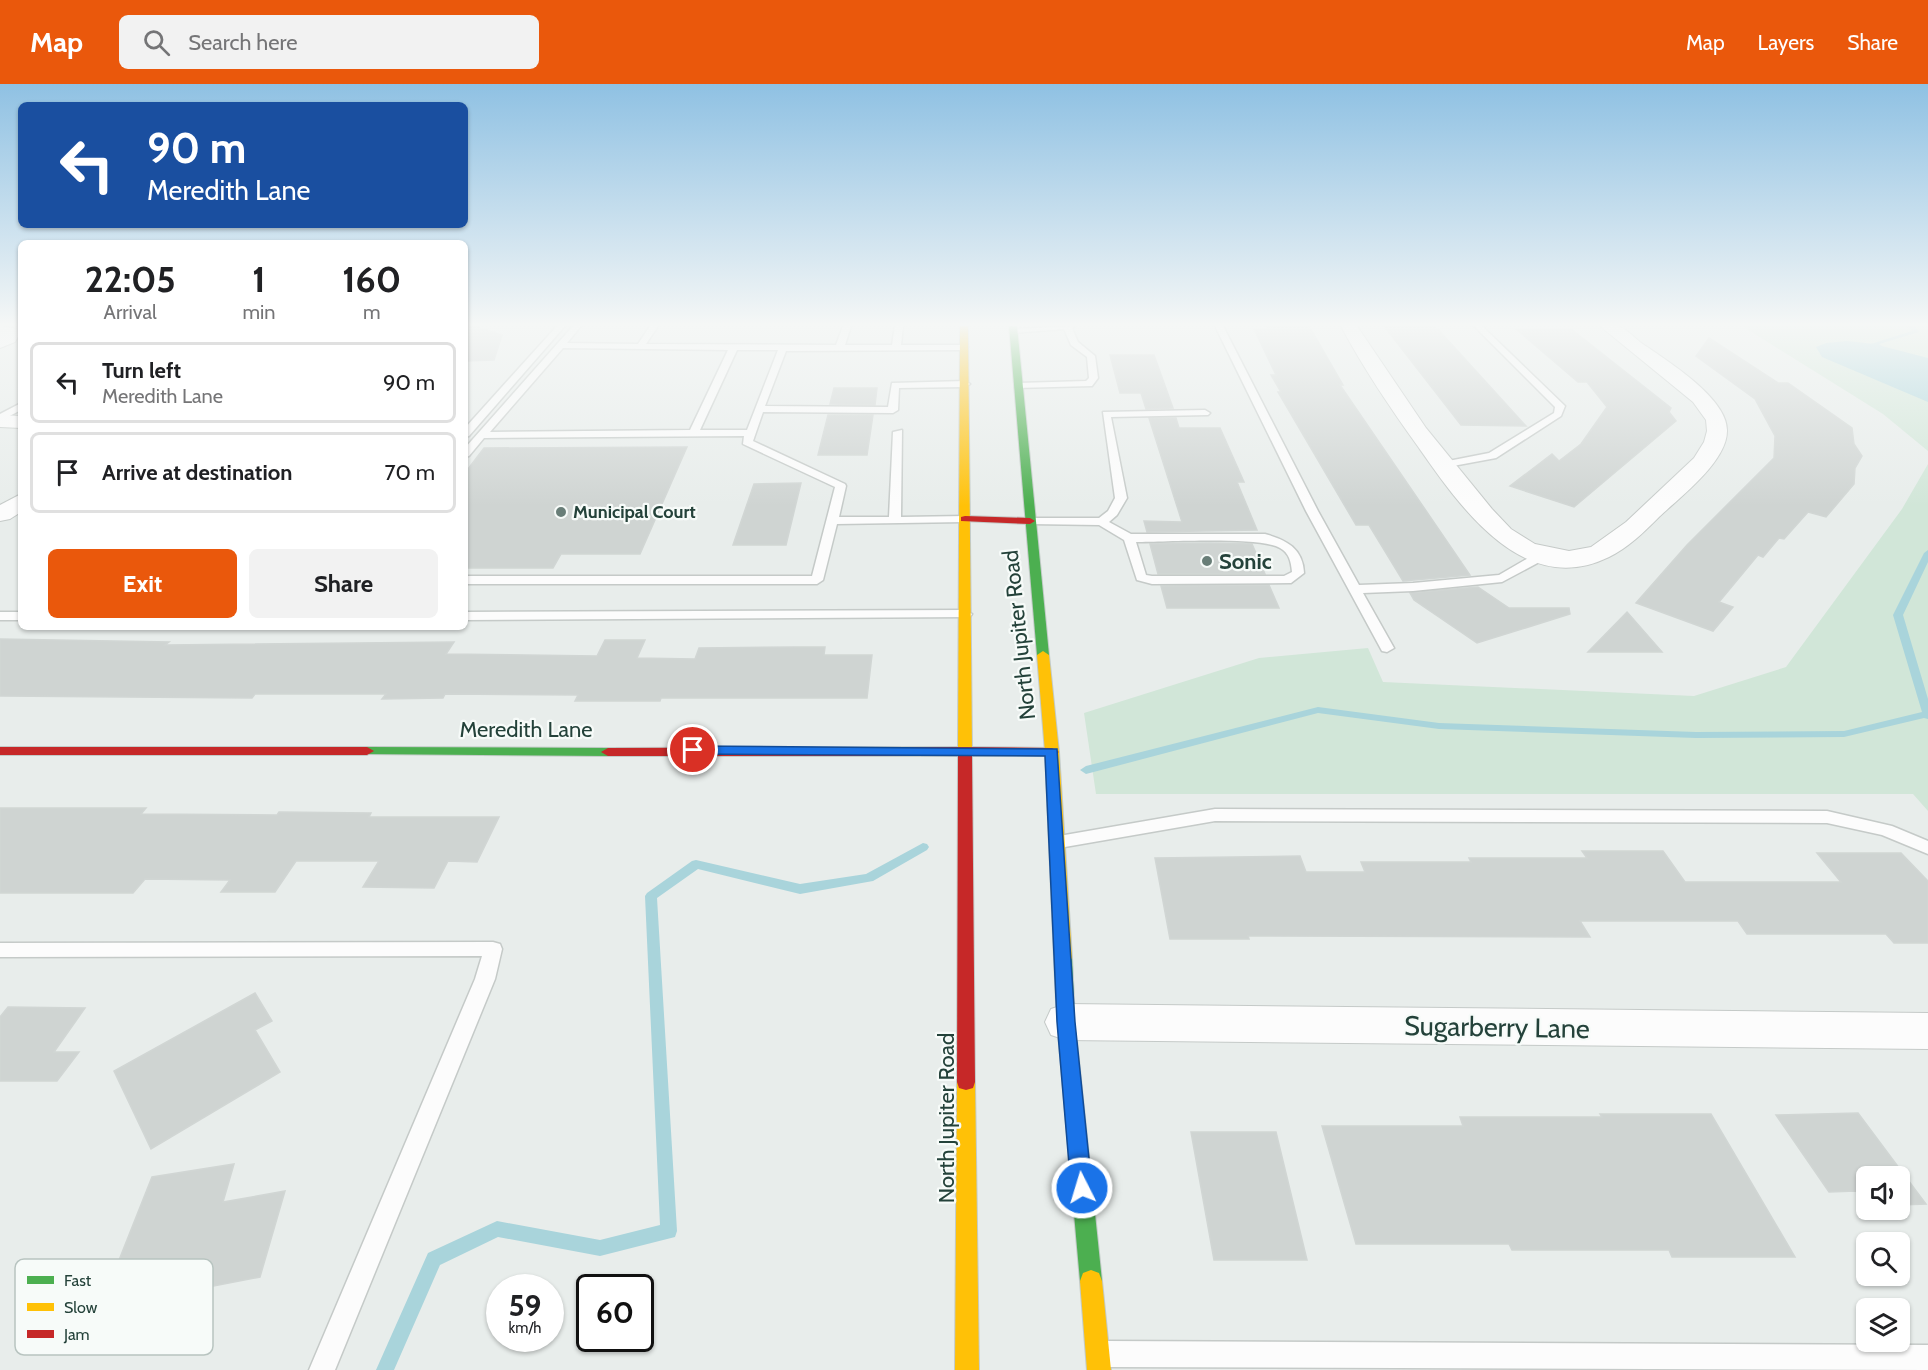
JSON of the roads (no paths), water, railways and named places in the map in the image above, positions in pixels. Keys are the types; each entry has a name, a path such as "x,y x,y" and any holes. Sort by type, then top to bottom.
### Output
{"main road":[{"name":"North Jupiter Road","path":"965,386 967,1370"},
{"name":"North Jupiter Road","path":"1018,386 1059,842 1066,1022 1098,1362"},
{"path":"966,519 1030,520"},
{"name":"Meredith Lane","path":"0,751 966,750 1052,752"}],"street":[{"path":"1386,386 1442,465 1486,518 1516,545 1551,557 1599,553 1637,525 1694,470 1714,444 1718,431 1716,419 1704,400 1686,386"},
{"path":"0,420 18,422"},
{"name":"Sugarberry Lane","path":"1066,1022 1923,1038"}],"lane":[{"path":"470,423 505,386"},
{"path":"468,451 524,386"},
{"path":"694,433 716,386"},
{"path":"468,580 817,580 841,486 747,442 769,386"},
{"path":"760,409 893,410 895,386"},
{"path":"1249,386 1312,511 1387,648"},
{"path":"1442,465 1492,456 1558,414 1560,406 1542,386"},
{"path":"0,420 18,408"},
{"path":"1102,522 1113,513 1121,498 1106,414 1205,413"},
{"path":"895,520 898,432"},
{"path":"482,435 751,433"},
{"path":"833,521 966,519"},
{"path":"1030,520 1102,522 1129,538 1265,537 1291,549 1298,561 1298,573 1287,580 1152,580 1141,577 1129,538"},
{"path":"1355,589 1413,587 1502,578 1551,557"},
{"path":"468,616 965,614"},
{"path":"0,616 18,616"},
{"path":"1059,842 1215,815 1827,817 1886,830 1928,848"},
{"path":"0,950 493,949 485,979 322,1370"},
{"path":"1098,1362 1928,1358"}],"water":[{"path":"1890,386 1928,386 1928,402"}],"waterway":[{"path":"1928,553 1898,615 1928,716"},
{"path":"1086,770 1318,710 1439,726 1696,735 1844,734 1926,714"},
{"path":"385,1370 434,1259 497,1229 600,1248 669,1231 651,896 696,864 800,889 869,878 923,847"}],"place":[{"name":"Municipal Court","path":"561,512"},
{"name":"Sonic","path":"1207,561"}]}
